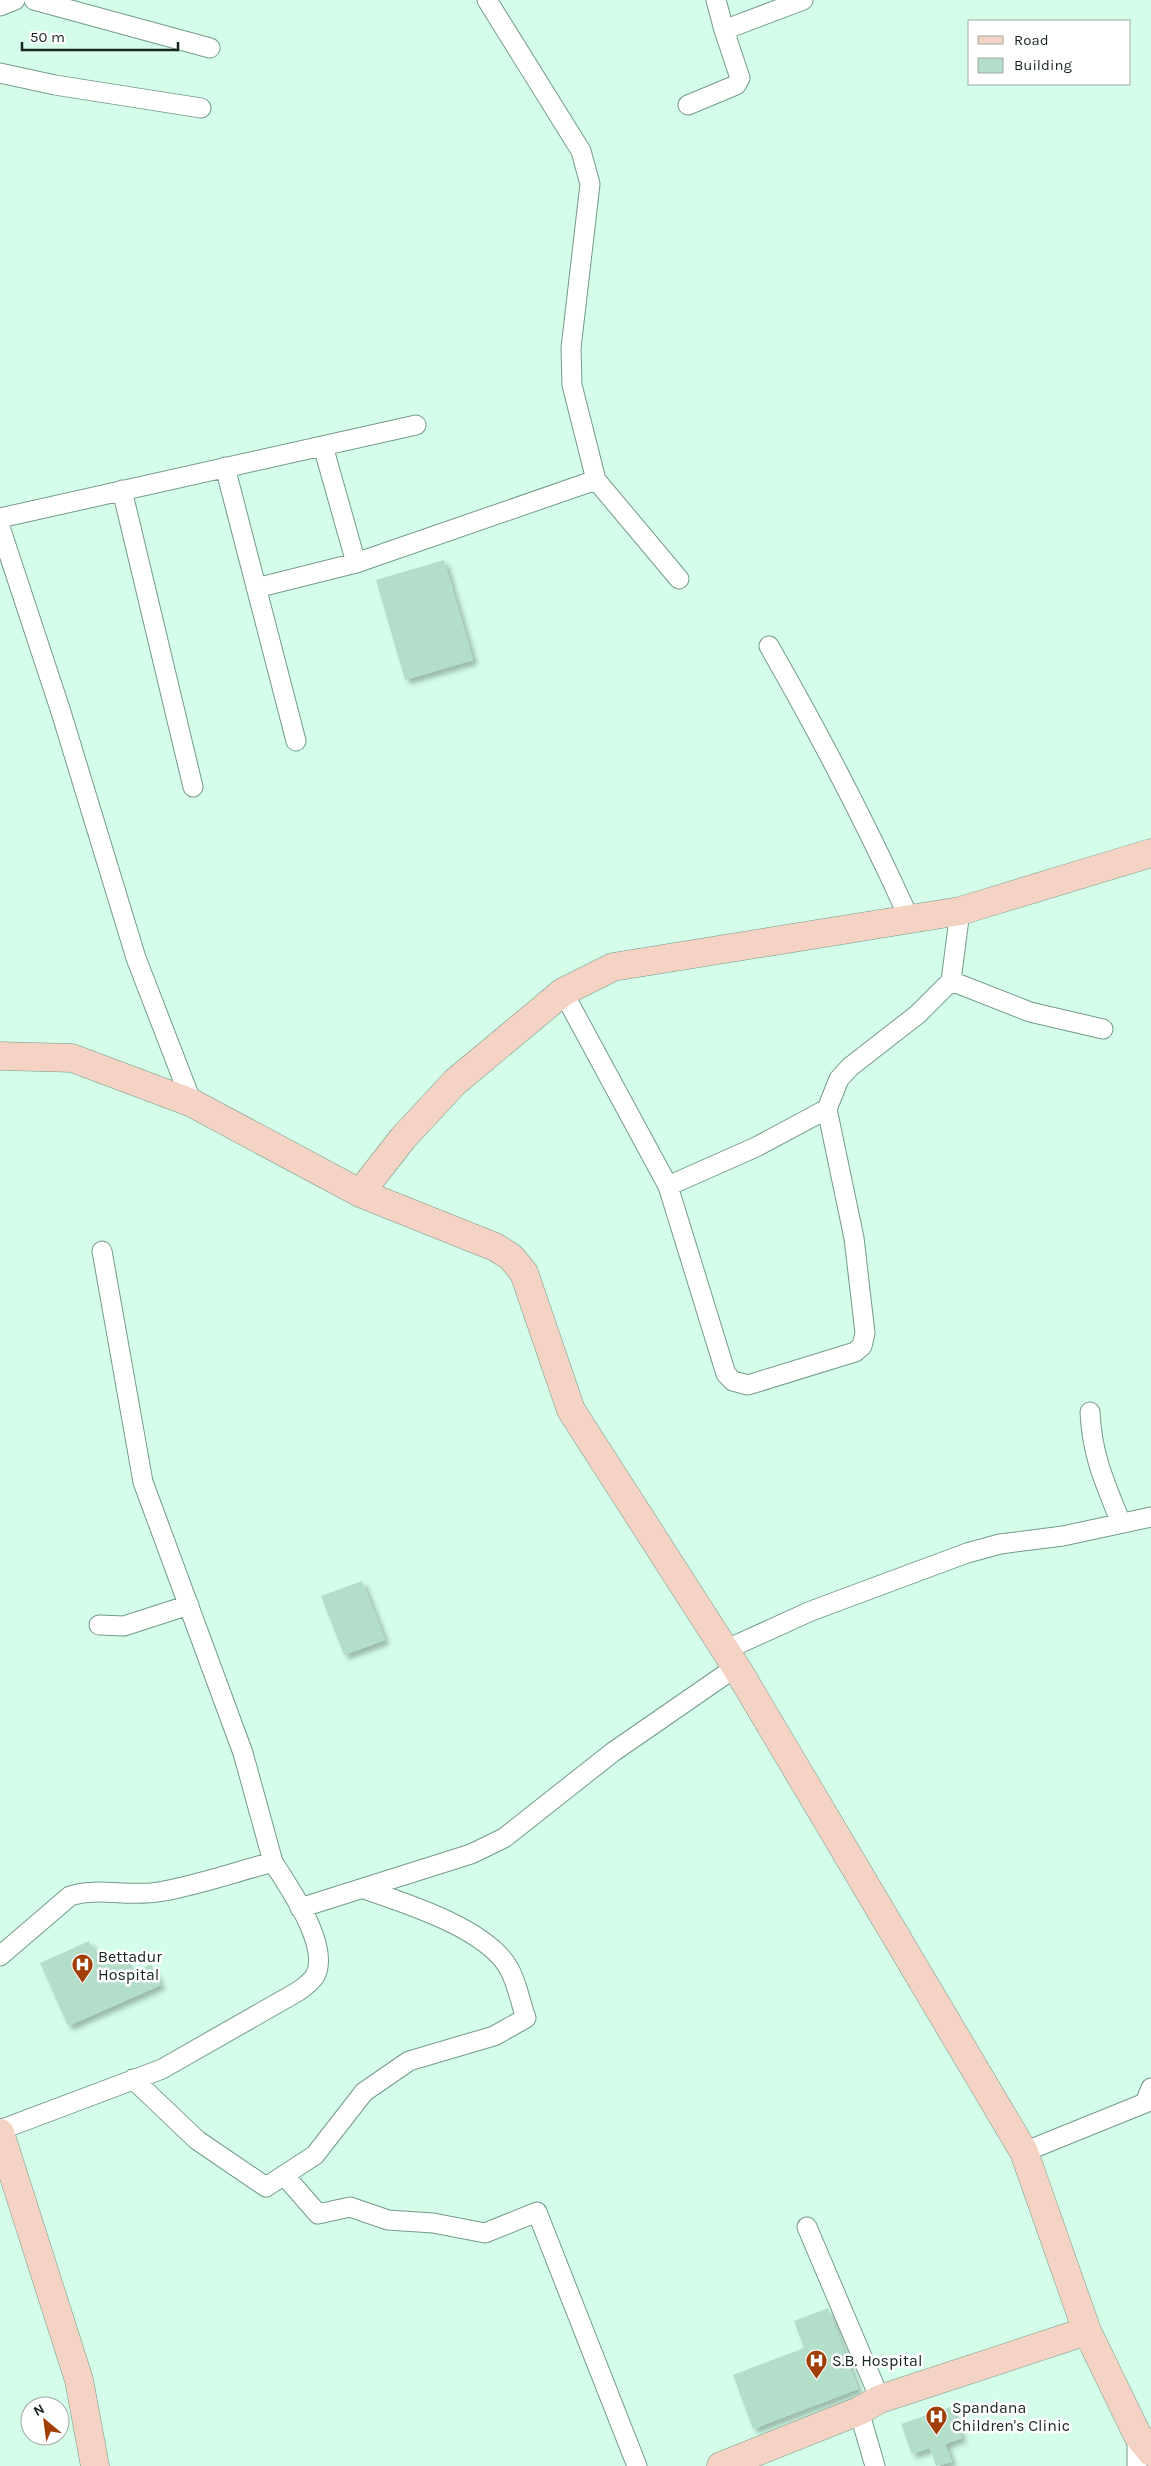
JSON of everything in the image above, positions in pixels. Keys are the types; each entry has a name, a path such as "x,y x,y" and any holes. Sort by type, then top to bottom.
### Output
{"street":[{"path":"0,6 15,0"},
{"path":"34,0 210,48"},
{"path":"487,0 581,151 586,166 590,184 571,348 572,385 596,480 679,579"},
{"path":"688,105 736,85 740,78 716,0"},
{"path":"724,30 804,0"},
{"path":"0,73 55,85 201,108"},
{"path":"0,518 416,425"},
{"path":"323,446 356,563"},
{"path":"225,468 296,741"},
{"path":"256,588 356,563 596,480"},
{"path":"122,490 193,787"},
{"path":"0,527 61,712 136,958 192,1103"},
{"path":"769,646 821,737 876,845 909,918"},
{"path":"360,1193 403,1138 455,1082 563,992 613,967 909,918 960,912 1151,853"},
{"path":"563,992 668,1186 726,1374 733,1381 748,1385 856,1352 862,1346 864,1333 854,1238 827,1109 839,1079 850,1067 918,1014 952,981 960,912"},
{"path":"952,981 1030,1012 1103,1029"},
{"path":"0,1056 72,1058 192,1103 360,1193 495,1247 511,1257 524,1273 571,1410 730,1658 1024,2152 1087,2331 1144,2443 1138,2466"},
{"path":"668,1186 756,1147 827,1109"},
{"path":"95,2466 79,2380 0,2131 171,2064 297,1992 314,1977 319,1960 318,1948 300,1908 273,1862 243,1753 143,1482 102,1251"},
{"path":"1090,1412 1092,1441 1097,1463 1121,1523"},
{"path":"300,1908 471,1854 504,1838 730,1658 811,1611 967,1553 1000,1544 1063,1536 1151,1517"},
{"path":"99,1625 124,1626 189,1605"},
{"path":"0,1956 70,1896 84,1891 126,1894 158,1892 273,1862"},
{"path":"133,2080 197,2140 266,2186 315,2155 364,2092 409,2061 494,2036 526,2018 508,1966 483,1941 438,1915 364,1889"},
{"path":"1024,2152 1149,2100"},
{"path":"284,2175 318,2214 350,2207 388,2220 433,2223 485,2233 537,2212 637,2466"},
{"path":"807,2226 869,2405 875,2466"},
{"path":"721,2466 869,2405 1087,2331"}],"building":[{"path":"444,560 473,660 405,680 376,580"},
{"path":"362,1581 385,1640 344,1655 321,1596"},
{"path":"89,1941 101,1967 124,1956 132,1973 151,1964 161,1985 68,2026 40,1963"},
{"path":"828,2308 858,2389 753,2429 733,2375 804,2348 794,2321"},
{"path":"951,2407 962,2438 945,2444 952,2462 936,2466 930,2448 912,2454 901,2424"}],"place":[{"name":"Bettadur Hospital","path":"82,1984"},
{"name":"S.B. Hospital","path":"816,2379"},
{"name":"Spandana Children's Clinic","path":"936,2435"}]}
